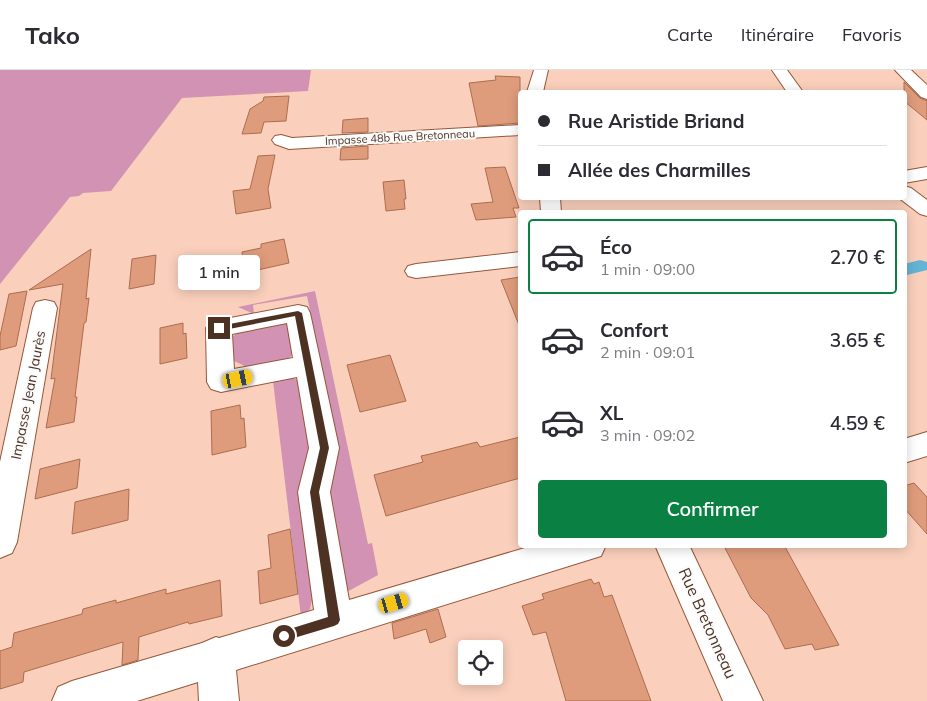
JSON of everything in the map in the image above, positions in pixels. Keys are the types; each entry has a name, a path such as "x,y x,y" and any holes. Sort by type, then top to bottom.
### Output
{"street":[{"path":"535,90 541,70"},
{"path":"779,70 794,90"},
{"path":"902,70 927,94"},
{"name":"Impasse 48b Rue Bretonneau","path":"281,140 288,144 518,130"},
{"path":"907,177 926,174"},
{"path":"907,194 927,210"},
{"path":"416,271 518,259"},
{"name":"Impasse Jean Jaurès","path":"0,542 45,308"},
{"path":"307,365 324,448 314,492 334,620"},
{"path":"907,450 927,444"},
{"path":"72,701 334,620 578,548"},
{"name":"Rue Bretonneau","path":"673,548 743,701"},
{"path":"216,656 219,701"}],"shaded area":[{"path":"0,70 311,70 308,91 182,98 111,191 83,193 79,196 70,197 0,284"},
{"path":"315,291 368,544 372,543 378,575 343,594 328,506 335,434 307,296 253,305 254,314 238,307"},
{"path":"273,320 296,325 300,347 287,360 249,368 230,359 229,340 246,325"},
{"path":"290,377 298,380 311,442 302,514 312,600 310,609 301,617 273,381"}],"water":[{"path":"920,260 927,262 927,270 907,275 907,263"}],"building":[{"path":"495,76 520,77 518,123 478,126 469,83 496,80"},
{"path":"904,82 920,98 927,101 927,120 907,103 907,90 904,90"},
{"path":"289,96 286,121 264,122 261,133 242,134 250,109 263,101 264,97"},
{"path":"368,118 368,132 342,133 343,120"},
{"path":"368,146 368,159 340,160 341,148"},
{"path":"275,155 268,189 271,208 236,214 233,191 250,189 258,156"},
{"path":"505,167 519,208 513,208 516,217 476,220 471,204 493,202 485,168"},
{"path":"404,180 405,209 386,211 383,182"},
{"path":"284,239 289,263 244,273 242,252 261,248 261,244"},
{"path":"91,249 86,299 89,298 75,397 77,397 74,422 46,428 55,378 51,379 63,284 29,290"},
{"path":"156,255 154,284 129,289 132,259"},
{"path":"518,277 518,322 501,280"},
{"path":"27,291 16,346 0,350 0,336 9,294"},
{"path":"183,323 183,334 186,333 187,358 160,364 160,328"},
{"path":"390,355 406,401 360,412 347,365"},
{"path":"240,405 241,419 244,418 246,447 212,455 211,411"},
{"path":"518,438 518,479 386,516 374,475 423,462 421,456 477,442 480,447"},
{"path":"80,459 77,488 35,499 40,469"},
{"path":"914,483 927,497 927,534 907,511 907,485"},
{"path":"129,489 128,520 72,534 75,502"},
{"path":"290,529 298,594 260,604 258,571 271,568 268,535"},
{"path":"725,548 786,548 839,645 815,650 812,644 785,649 768,615 751,598"},
{"path":"591,579 594,584 599,582 604,597 612,595 651,701 566,701 546,632 533,635 522,606 544,599 542,594"},
{"path":"220,580 222,616 189,624 188,622 139,637 138,660 122,665 123,642 24,672 23,682 0,689 0,651 12,647 14,633 82,614 83,609 116,600 116,603 166,589 166,594"},
{"path":"438,609 446,637 430,643 426,629 394,639 392,623"}],"route":[{"path":"219,328 298,313 324,448 314,492 334,620 284,636"}]}
